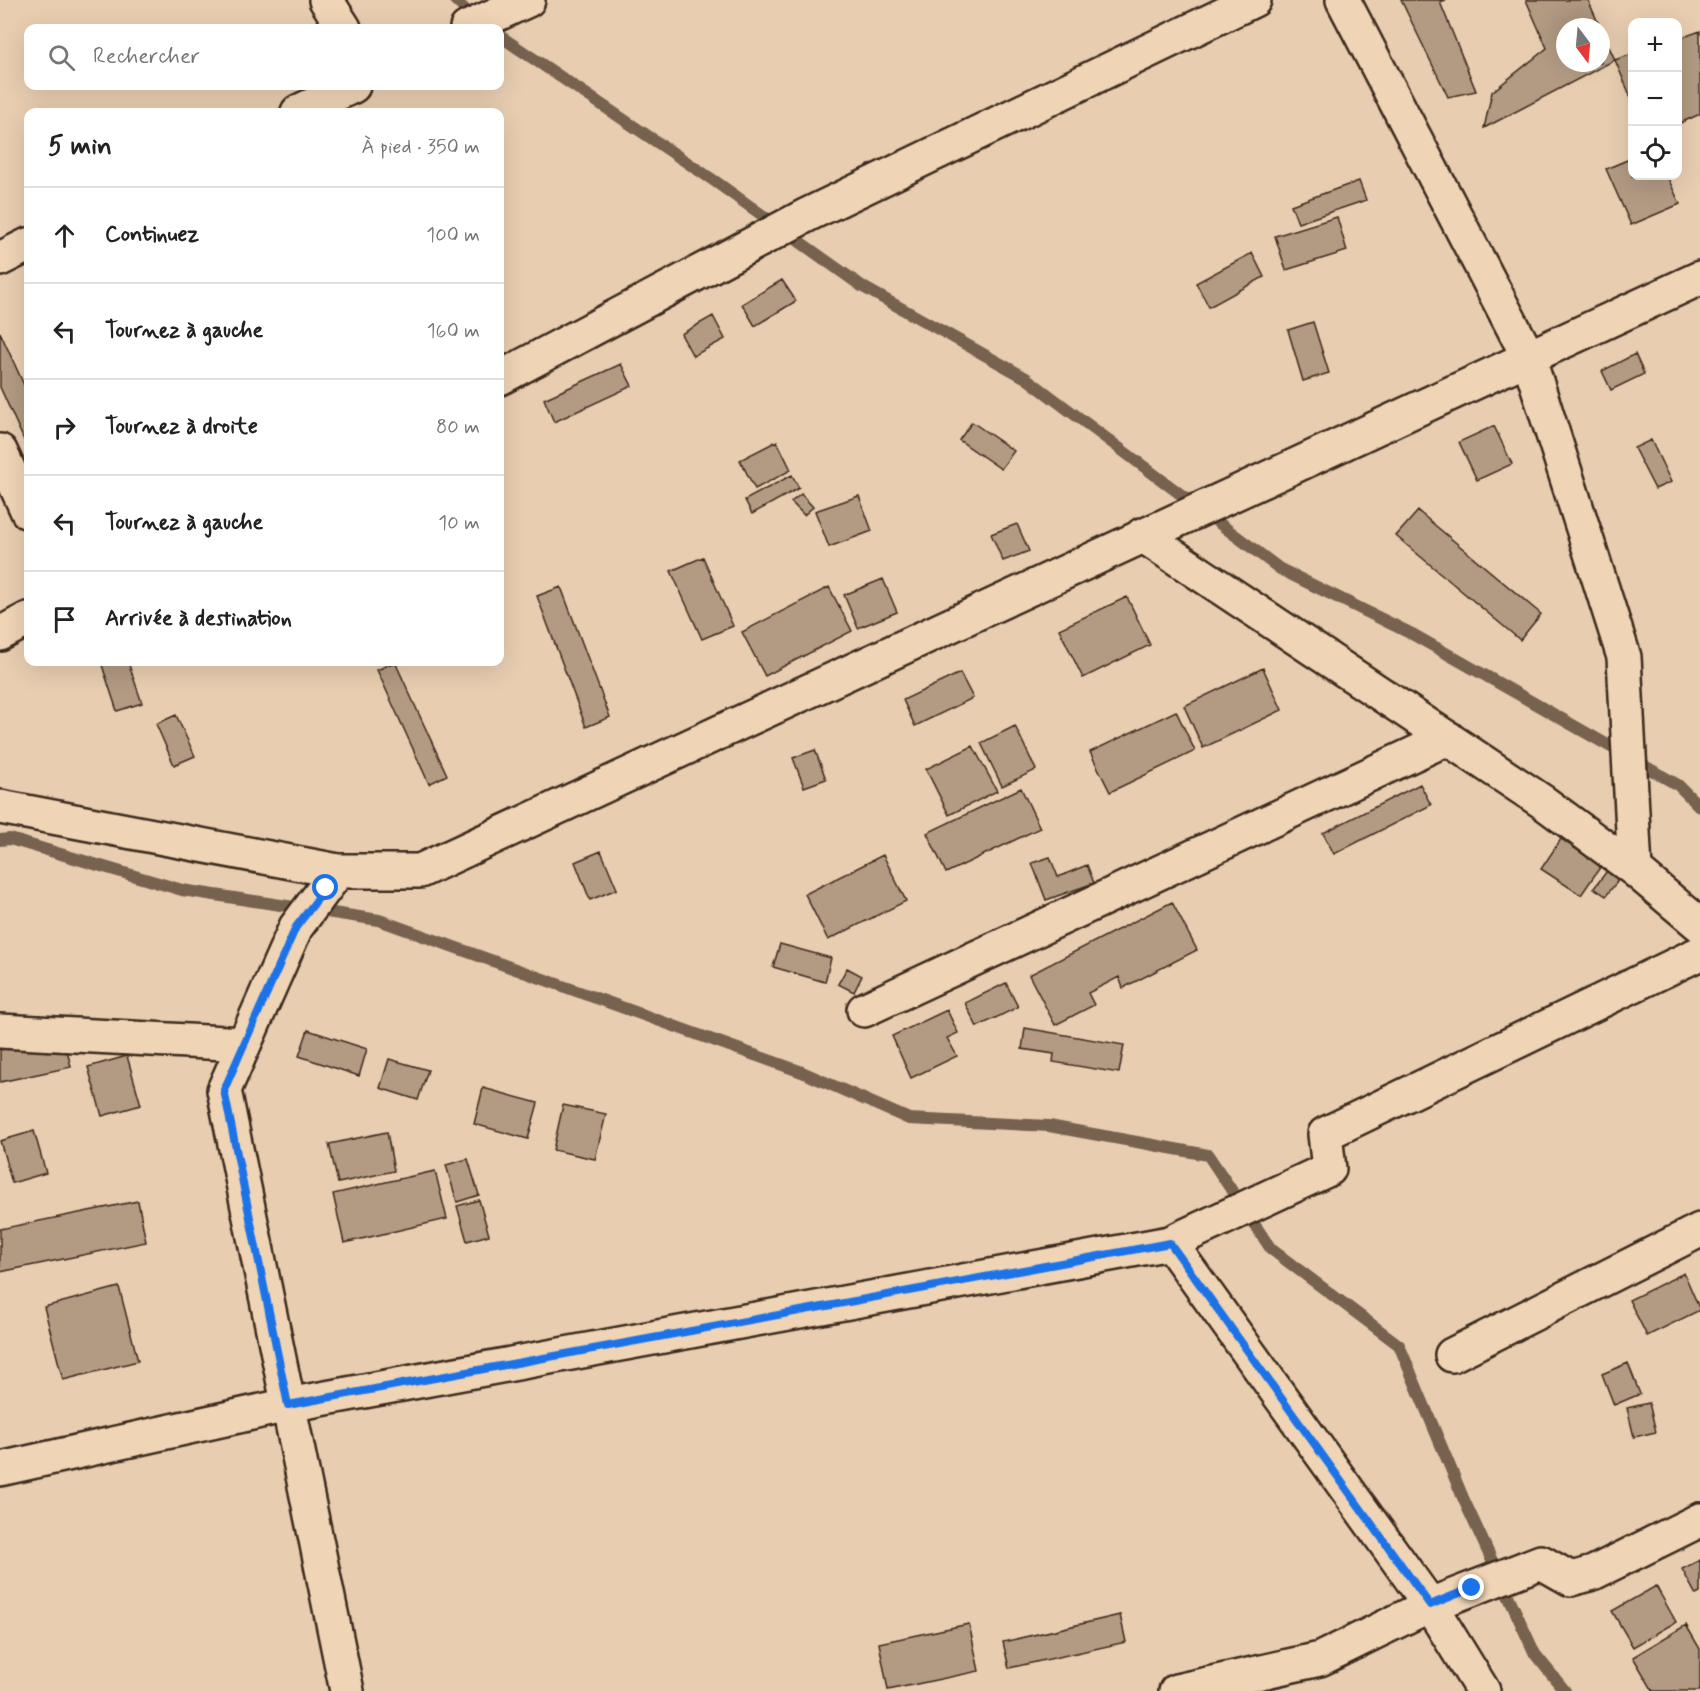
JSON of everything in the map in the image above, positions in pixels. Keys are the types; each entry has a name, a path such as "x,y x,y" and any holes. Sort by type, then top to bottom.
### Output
{"street":[{"path":"326,0 341,24"},
{"path":"504,376 807,215 1254,0"},
{"path":"1343,0 1528,357 1624,657 1635,870"},
{"path":"476,24 520,4"},
{"path":"306,108 345,90"},
{"path":"0,259 24,247"},
{"path":"0,807 332,879 420,871 1700,278"},
{"path":"0,451 24,503"},
{"path":"1142,535 1544,802 1635,870 1700,926"},
{"path":"0,634 24,621"},
{"path":"864,1010 1448,738"},
{"path":"332,879 296,927 224,1090 347,1691"},
{"path":"0,1469 288,1405 1170,1243 1329,1169 1325,1134 1700,953"},
{"path":"0,1031 244,1044"},
{"path":"1452,1355 1700,1230"},
{"path":"1170,1243 1430,1605 1483,1691"},
{"path":"1176,1691 1320,1659 1430,1605 1541,1562 1571,1579 1593,1573 1700,1520"}],"building":[{"path":"1401,0 1446,0 1440,2 1476,91 1448,97"},
{"path":"1526,0 1588,0 1596,18 1556,18 1556,72 1592,72 1484,128 1492,92 1547,48"},
{"path":"1700,31 1700,114 1682,122 1682,72 1682,38"},
{"path":"1610,49 1615,60 1610,63"},
{"path":"1628,55 1628,91 1615,60"},
{"path":"1628,160 1628,180 1669,180 1680,204 1631,225 1606,169"},
{"path":"1359,181 1366,200 1298,223 1291,205"},
{"path":"1337,217 1347,251 1286,270 1275,236"},
{"path":"1252,253 1264,277 1209,307 1196,283"},
{"path":"782,280 796,301 755,326 742,304"},
{"path":"713,316 725,339 693,356 681,334"},
{"path":"1313,322 1329,373 1303,381 1288,330"},
{"path":"0,332 24,385 24,440 0,387"},
{"path":"1635,354 1644,374 1611,390 1602,371"},
{"path":"621,364 632,386 554,422 544,399"},
{"path":"972,422 1014,451 1001,469 959,440"},
{"path":"1494,426 1512,464 1477,480 1459,442"},
{"path":"1651,440 1671,482 1655,489 1634,448"},
{"path":"777,441 791,470 755,489 740,460"},
{"path":"792,475 799,488 752,514 745,500"},
{"path":"801,494 813,507 804,515 791,502"},
{"path":"859,496 872,531 829,547 815,511"},
{"path":"1418,511 1541,614 1520,640 1396,536"},
{"path":"1017,524 1029,551 1003,561 991,534"},
{"path":"703,557 733,626 702,639 671,571"},
{"path":"883,579 897,612 858,628 844,595"},
{"path":"561,587 610,717 586,727 537,596"},
{"path":"829,587 852,631 765,676 742,632"},
{"path":"1127,597 1150,645 1083,678 1059,629"},
{"path":"102,666 129,666 142,703 117,711"},
{"path":"386,666 397,666 447,775 429,784 377,670"},
{"path":"1263,668 1282,710 1203,748 1184,706"},
{"path":"960,673 973,698 915,726 903,700"},
{"path":"1176,711 1195,751 1110,792 1090,752"},
{"path":"176,715 195,756 174,765 156,724"},
{"path":"1015,726 1036,770 1002,786 981,743"},
{"path":"973,746 997,791 949,815 926,769"},
{"path":"815,750 826,779 804,787 793,758"},
{"path":"1420,784 1431,805 1334,854 1323,833"},
{"path":"1021,788 1040,828 946,873 927,833"},
{"path":"1561,839 1601,866 1581,895 1541,869"},
{"path":"601,851 617,889 590,900 575,862"},
{"path":"883,855 906,901 828,940 805,894"},
{"path":"1050,857 1058,877 1087,865 1094,883 1046,900 1032,863"},
{"path":"1607,871 1619,879 1606,896 1594,888"},
{"path":"1172,902 1197,950 1123,988 1119,977 1088,993 1094,1005 1055,1025 1029,975"},
{"path":"780,944 831,958 825,982 773,967"},
{"path":"847,968 862,976 854,992 838,984"},
{"path":"1006,983 1018,1007 977,1027 965,1003"},
{"path":"947,1010 958,1033 947,1038 957,1056 911,1078 892,1036"},
{"path":"1025,1028 1124,1045 1119,1073 1053,1062 1054,1054 1022,1049"},
{"path":"308,1030 367,1049 359,1076 299,1056"},
{"path":"64,1037 71,1067 0,1082 0,1050"},
{"path":"127,1056 141,1105 102,1116 88,1067"},
{"path":"389,1059 428,1070 418,1100 380,1088"},
{"path":"483,1088 538,1103 528,1139 474,1124"},
{"path":"563,1105 606,1114 595,1159 553,1150"},
{"path":"34,1131 46,1173 12,1183 0,1141"},
{"path":"387,1132 394,1171 338,1183 329,1144"},
{"path":"468,1159 479,1195 457,1202 446,1165"},
{"path":"435,1171 447,1219 344,1243 333,1194"},
{"path":"479,1200 489,1235 467,1241 457,1206"},
{"path":"138,1201 146,1242 0,1272 0,1229"},
{"path":"1684,1273 1700,1310 1647,1336 1629,1300"},
{"path":"119,1287 138,1361 63,1380 44,1307"},
{"path":"1628,1363 1640,1394 1614,1405 1602,1374"},
{"path":"1649,1403 1656,1432 1634,1437 1627,1408"},
{"path":"1700,1560 1700,1593 1696,1595 1682,1569"},
{"path":"1656,1586 1676,1622 1633,1647 1612,1611"},
{"path":"1120,1615 1126,1642 1009,1668 1003,1642"},
{"path":"969,1624 979,1671 888,1690 879,1643"},
{"path":"1686,1625 1700,1649 1700,1691 1653,1691 1633,1657"}],"waterway":[{"path":"455,0 476,20"},
{"path":"504,39 716,182 863,287 1026,378 1280,569 1414,635 1678,785 1700,807"},
{"path":"0,840 10,839 182,890 379,920 802,1072 909,1119 1049,1126 1208,1155 1271,1249 1399,1345 1464,1500 1535,1654 1565,1691"}],"route":[{"path":"326,888 296,927 224,1090 288,1405 1170,1243 1430,1605 1472,1588"}]}
